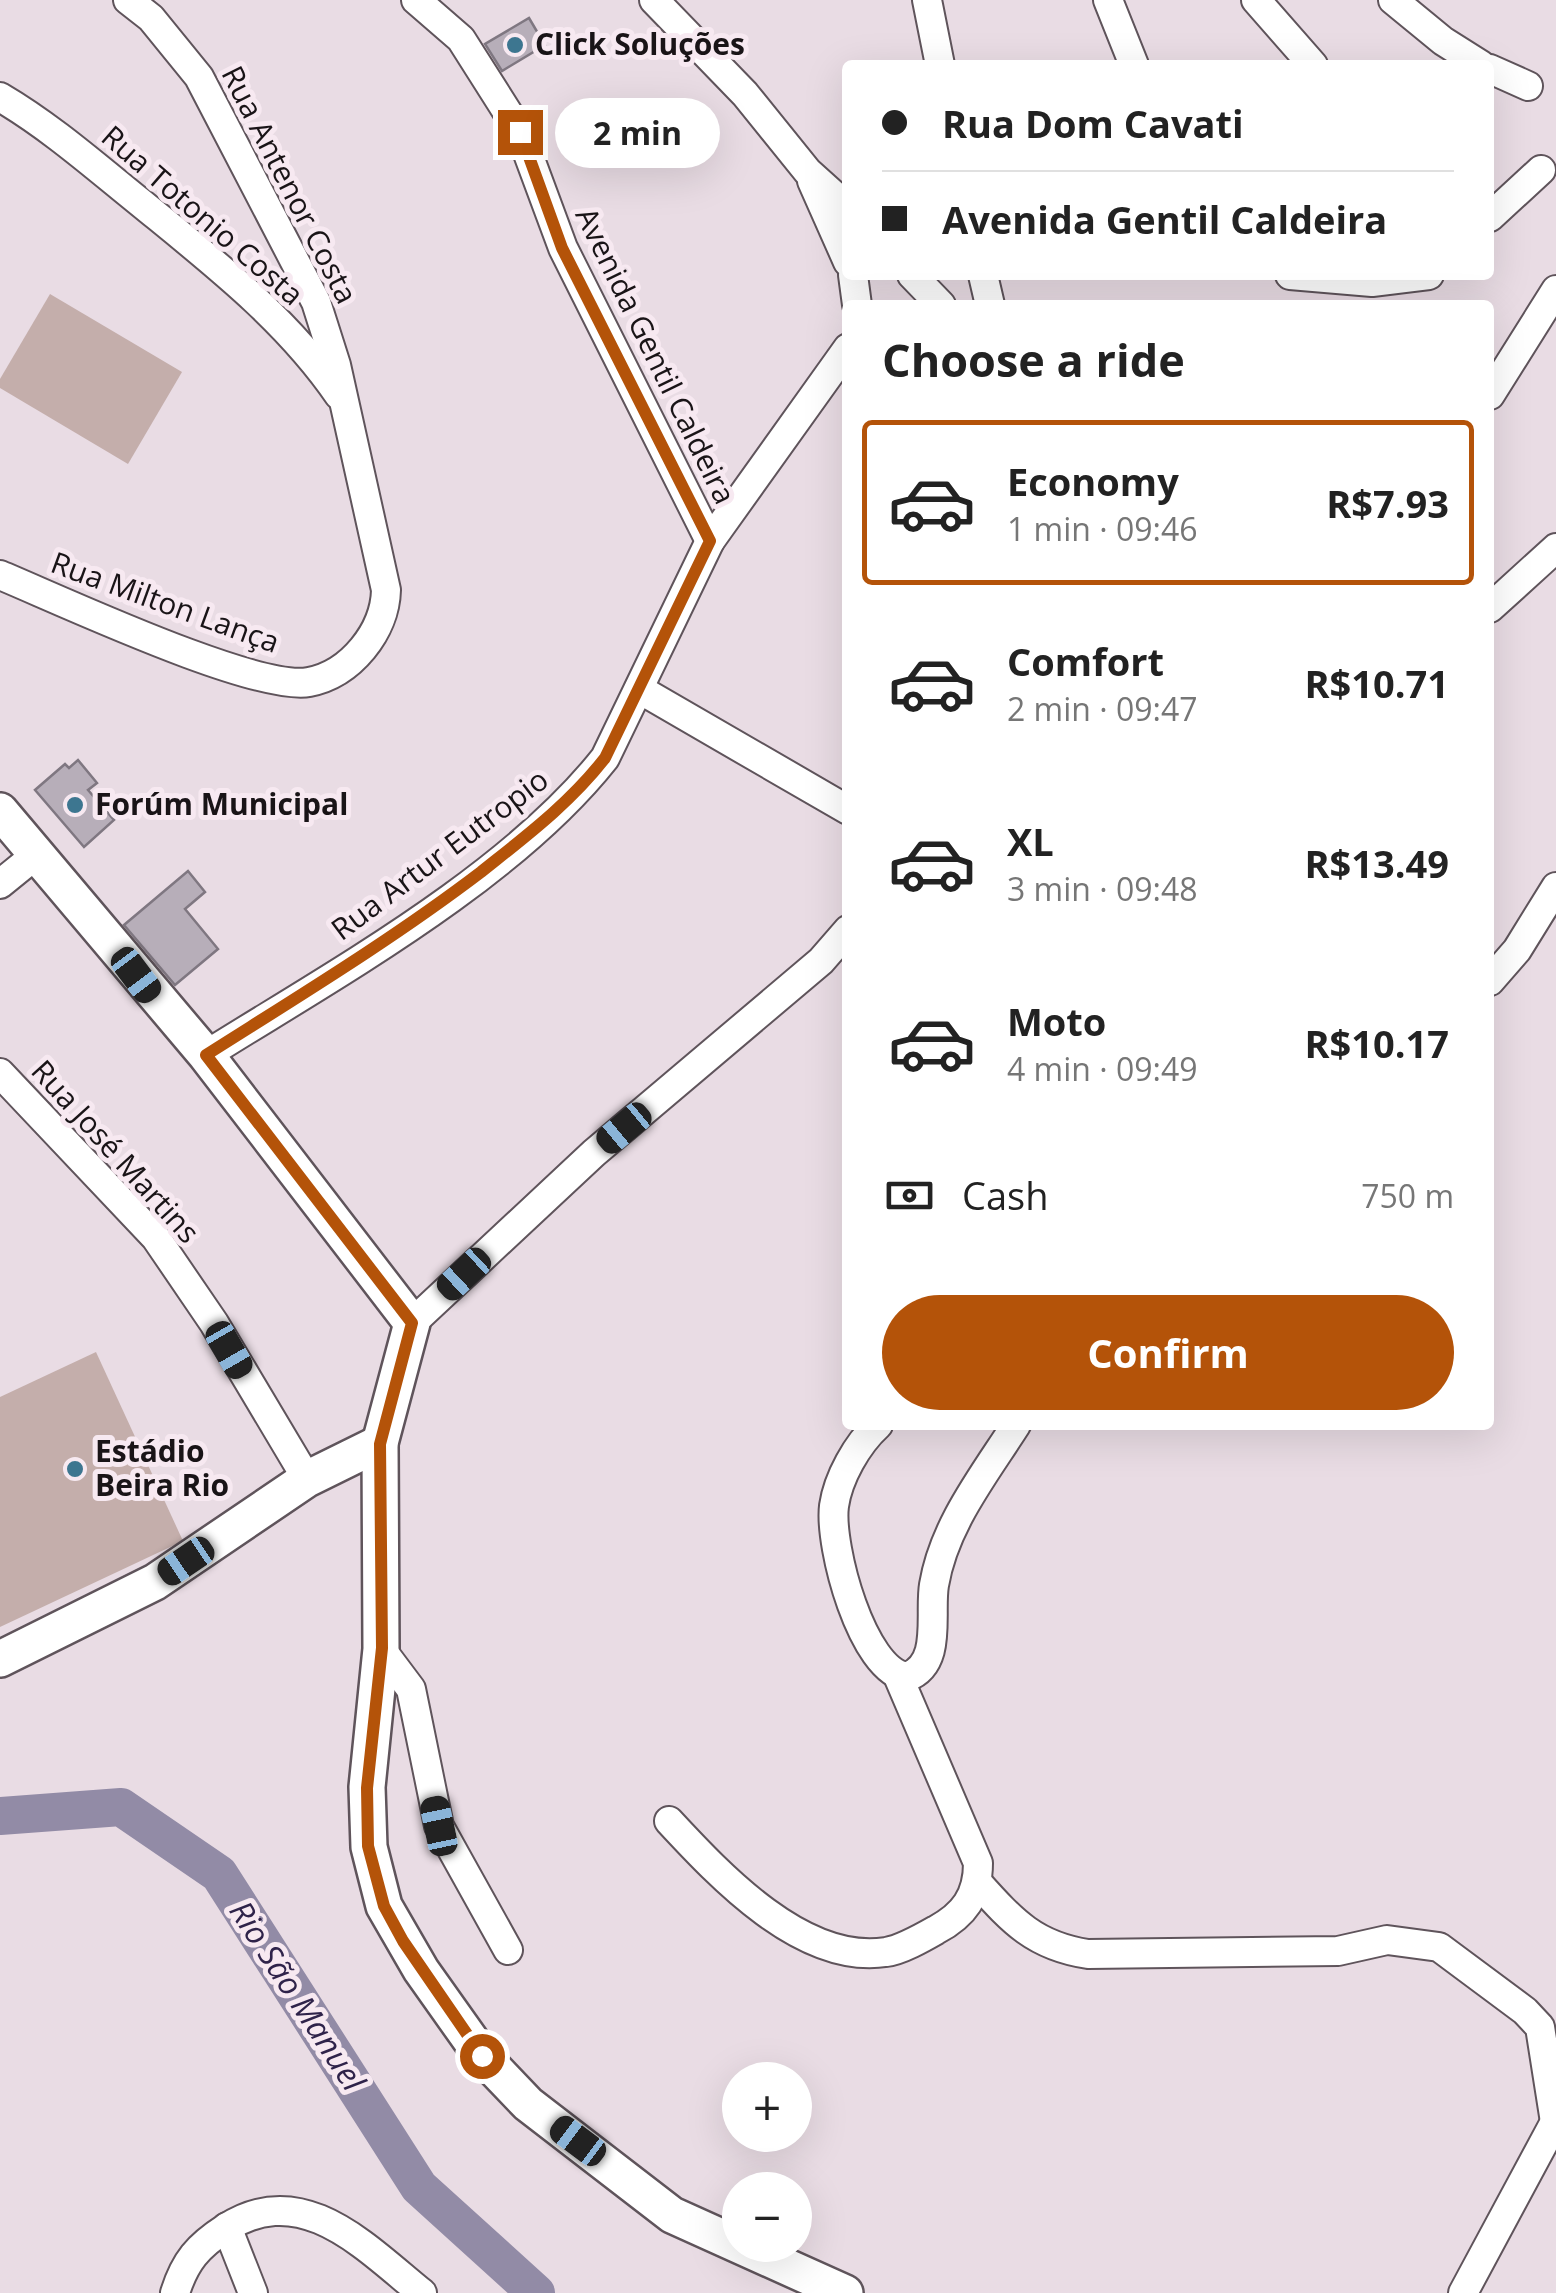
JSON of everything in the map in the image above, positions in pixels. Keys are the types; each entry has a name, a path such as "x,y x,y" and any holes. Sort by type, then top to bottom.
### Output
{"main road":[{"path":"0,810 206,1055 412,1323 380,1444 382,1648 367,1788 368,1846 384,1906 403,1941 482,2056 528,2104 672,2215 845,2293"},
{"path":"0,1659 155,1582 307,1480 380,1444"}],"street":[{"name":"Rua Antenor Costa","path":"128,0 158,9 199,77 316,302 336,364"},
{"name":"Avenida Gentil Caldeira","path":"416,0 461,39 520,132 562,248 710,541"},
{"path":"654,0 745,94 808,172 842,203"},
{"path":"1108,0 1132,60"},
{"path":"1256,0 1309,60"},
{"path":"1393,0 1443,42 1474,60"},
{"path":"925,4 939,60"},
{"path":"1494,71 1528,86"},
{"name":"Rua Totonio Costa","path":"0,97 52,130 243,290 322,370 343,402"},
{"path":"1494,181 1548,167"},
{"path":"1494,214 1548,167"},
{"path":"808,172 842,248"},
{"path":"917,280 936,300"},
{"path":"1349,280 1388,280"},
{"path":"1494,389 1556,290"},
{"name":"Rua Artur Eutropio","path":"206,1055 404,930 554,816 605,758 710,541 842,356"},
{"name":"Rua Milton Lança","path":"0,575 224,665 284,681 307,682 332,674 356,655 386,612 386,590 336,364"},
{"path":"1494,604 1556,548"},
{"path":"639,688 842,807"},
{"path":"0,884 36,854"},
{"path":"1494,976 1517,950 1556,887"},
{"path":"412,1323 594,1154 821,961 842,937"},
{"name":"Rua José Martins","path":"0,1073 156,1238 214,1323 307,1480"},
{"path":"874,1430 852,1460 838,1489 834,1522 840,1579 885,1668 907,1675"},
{"path":"907,1675 931,1641 938,1563 970,1492 1013,1430"},
{"path":"382,1648 411,1690 439,1826 508,1950"},
{"path":"669,1820 718,1874 775,1918 836,1951 888,1952 938,1930 968,1907 978,1883 978,1864 930,1759 907,1675"},
{"path":"978,1883 1038,1940 1055,1948 1088,1954 1338,1951 1387,1940 1438,1947 1526,2010 1540,2028 1556,2121 1464,2293"},
{"path":"176,2293 196,2248 256,2210 319,2219 350,2235 422,2293"},
{"path":"227,2227 254,2293"}],"shaded area":[{"path":"50,294 182,372 128,464 0,388 0,379"},
{"name":"Estádio Beira Rio","path":"96,1352 183,1541 0,1627 0,1397"}],"building":[{"name":"Click Soluções","path":"529,18 545,45 502,71 485,44"},
{"name":"Forúm Municipal","path":"78,760 97,783 88,790 114,820 84,847 35,790 65,764 69,768"},
{"path":"188,871 205,892 185,909 218,949 175,985 124,925"}],"waterway":[{"name":"Rio São Manuel","path":"0,1816 121,1807 219,1874 419,2187 536,2293"}],"place":[{"name":"Click Soluções","path":"515,45"},
{"name":"Forúm Municipal","path":"75,805"},
{"name":"Estádio Beira Rio","path":"75,1469"}],"route":[{"path":"482,2056 403,1941 384,1906 368,1846 367,1788 382,1648 380,1444 412,1323 206,1055 404,930 554,816 582,788 605,758 710,541 562,248 520,132"}]}
